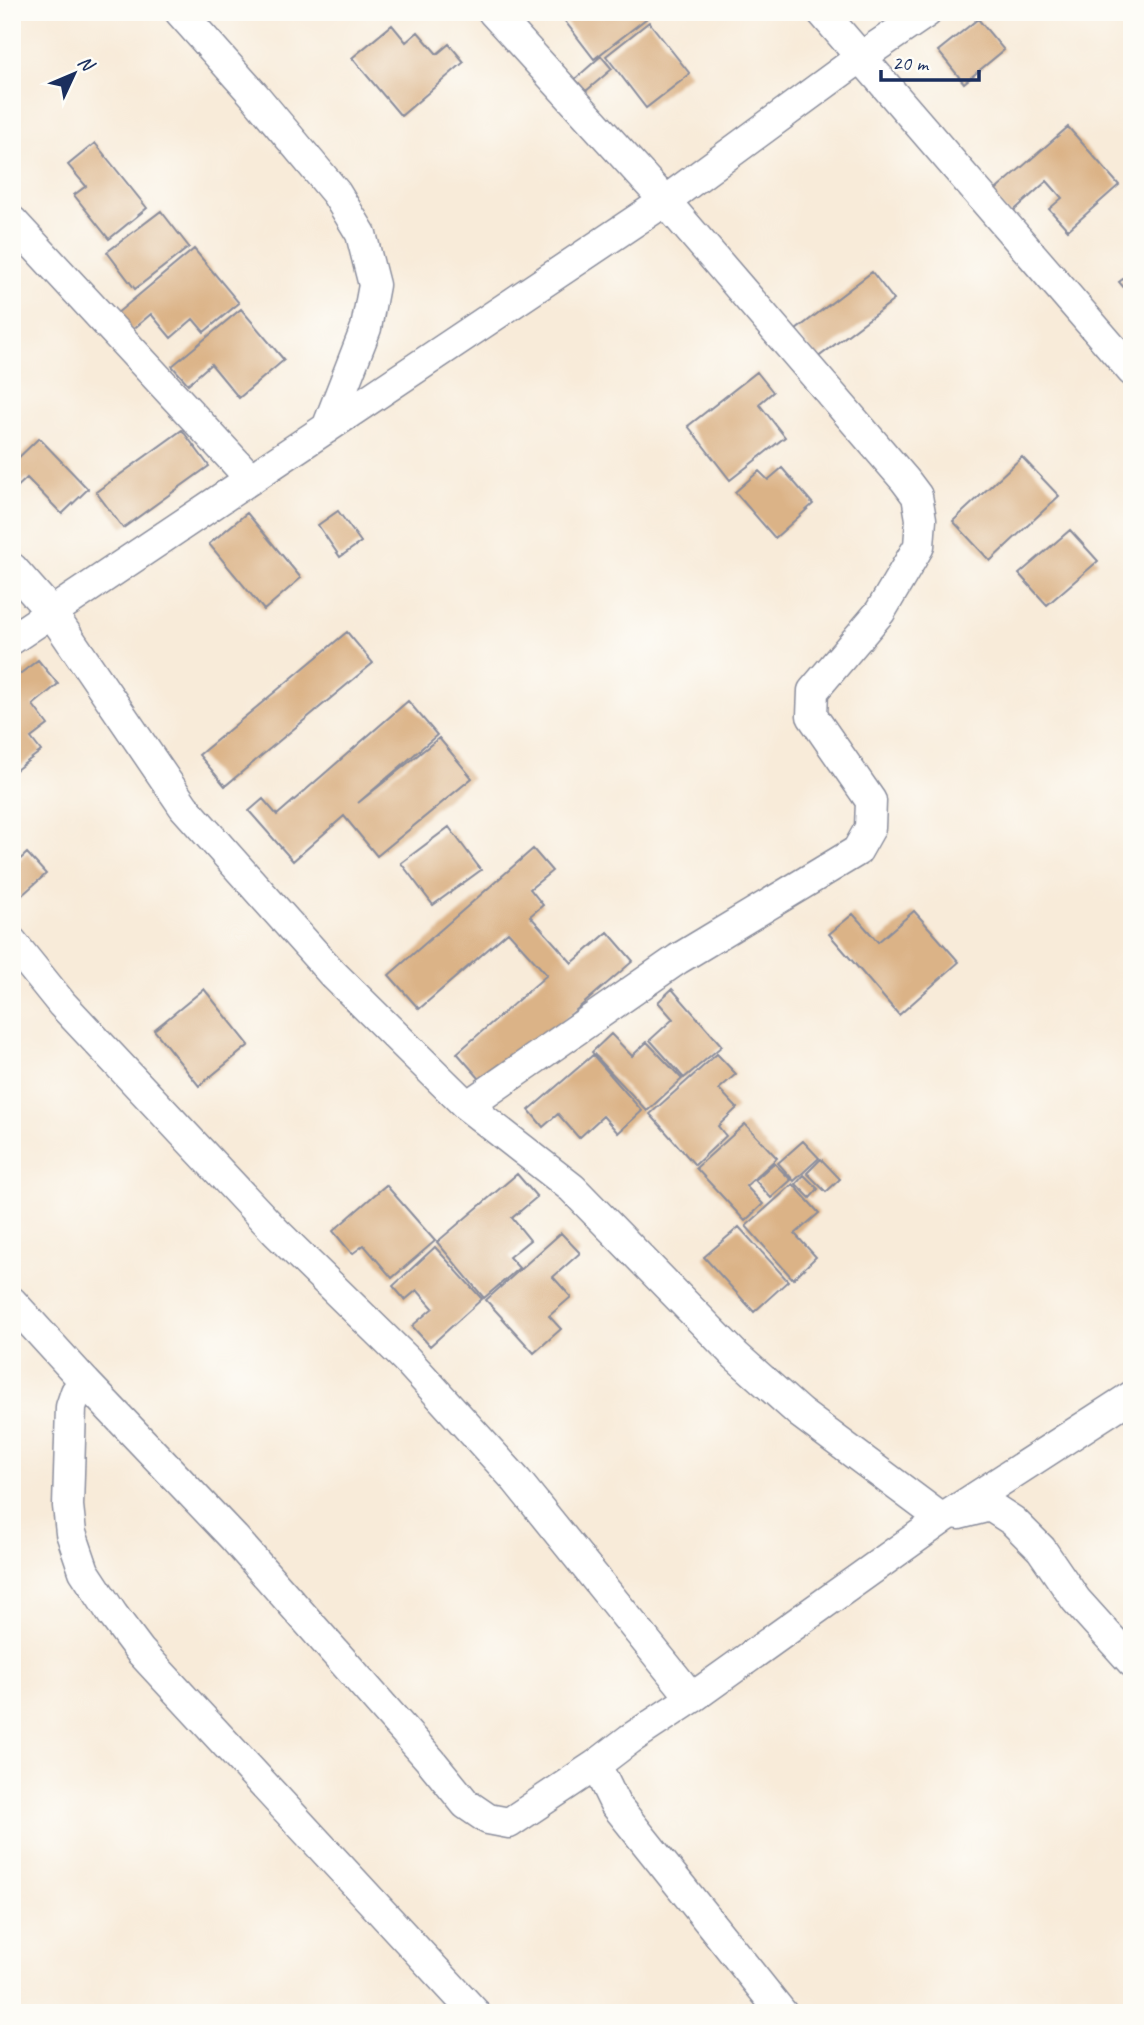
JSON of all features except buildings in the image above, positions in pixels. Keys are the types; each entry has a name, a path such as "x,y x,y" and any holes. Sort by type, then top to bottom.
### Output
{"street":[{"path":"180,12 336,193 361,234 374,285 366,328 327,428"},
{"path":"467,1106 678,959 857,851 870,828 871,801 812,716 813,691 880,612 905,573 919,546 921,519 916,496 905,480 665,201 493,12"},
{"path":"822,12 1132,371"},
{"path":"12,639 665,201 861,57 927,12"},
{"path":"12,221 251,479"},
{"path":"12,568 51,612 184,807 332,973 467,1106 572,1188 737,1356 800,1413 942,1519"},
{"path":"12,942 71,1014 276,1232 407,1360 517,1481 692,1698"},
{"path":"12,1302 234,1538 466,1804 488,1819 509,1823 692,1698 942,1519 1132,1396"},
{"path":"85,1382 76,1392 71,1407 68,1506 71,1533 84,1571 140,1651 475,2013"},
{"path":"942,1519 990,1506 1013,1521 1041,1549 1076,1600 1132,1662"},
{"path":"596,1765 615,1804 782,2013"}]}
